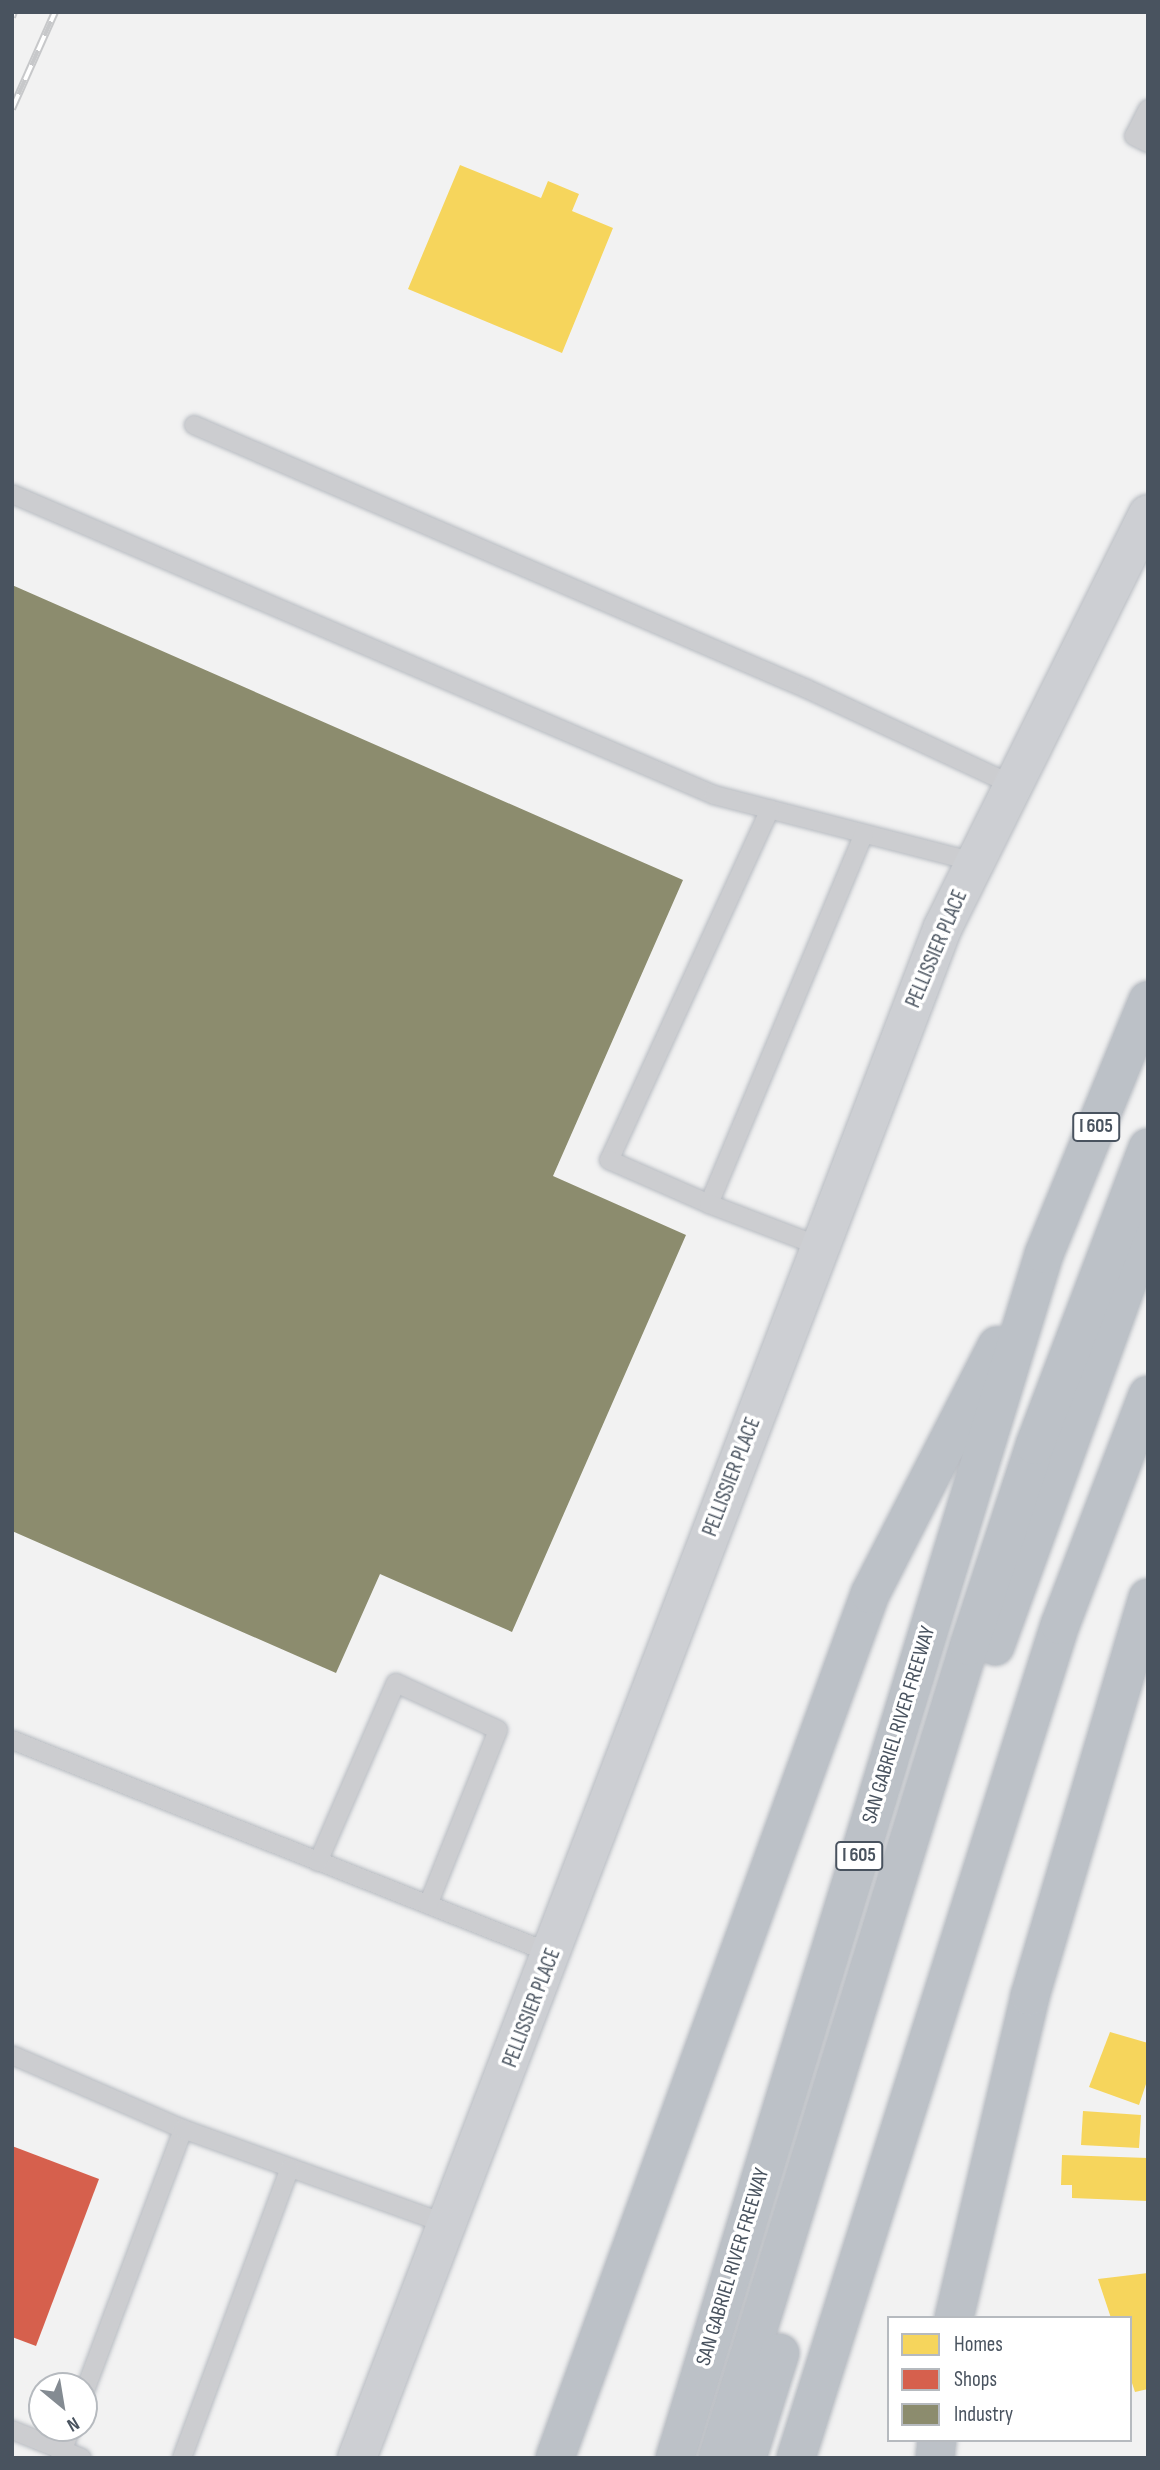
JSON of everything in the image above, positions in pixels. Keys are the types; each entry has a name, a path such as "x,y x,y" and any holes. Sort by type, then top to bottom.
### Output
{"highway":[{"name":"SAN GABRIEL RIVER FREEWAY","path":"675,2458 1044,1254 1148,1000"},
{"path":"718,2458 973,1633 1035,1445 1148,1148"},
{"path":"747,2458 981,1685 1148,1225"},
{"path":"555,2458 870,1594 1044,1254"},
{"path":"796,2458 1060,1625 1148,1395"},
{"path":"954,2316 1030,1996 1148,1598"}],"main road":[{"name":"PELLISSIER PLACE","path":"357,2458 553,1954 819,1246 943,927 1148,514"}],"lane":[{"path":"1148,108 1134,136 1148,143"},
{"path":"194,425 807,689 1013,785"},
{"path":"12,494 714,795 975,862"},
{"path":"770,810 609,1160 709,1204 819,1246"},
{"path":"709,1204 864,834"},
{"path":"318,1862 396,1683 498,1730 428,1905"},
{"path":"12,1740 553,1954"},
{"path":"12,2055 183,2129 449,2225"},
{"path":"92,2372 183,2129"},
{"path":"182,2458 290,2168"},
{"path":"12,2430 61,2454 82,2458"}],"building: Homes":[{"path":"460,165 541,198 548,181 579,194 572,211 613,228 562,353 408,289"},
{"path":"1110,2032 1148,2043 1148,2078 1139,2105 1089,2087"},
{"path":"1083,2111 1141,2115 1139,2148 1081,2145"},
{"path":"1062,2155 1148,2158 1148,2201 1072,2198 1072,2185 1061,2185"},
{"path":"1148,2273 1148,2389 1135,2392 1132,2383 1132,2316 1110,2316 1098,2279"}],"building: Shops":[{"path":"12,2146 99,2179 36,2346 12,2337"}],"building: Industry":[{"path":"12,585 683,880 553,1176 686,1235 512,1632 380,1574 336,1673 12,1531"}],"railway":[{"path":"12,17 14,12"},
{"path":"12,109 55,12"}]}
